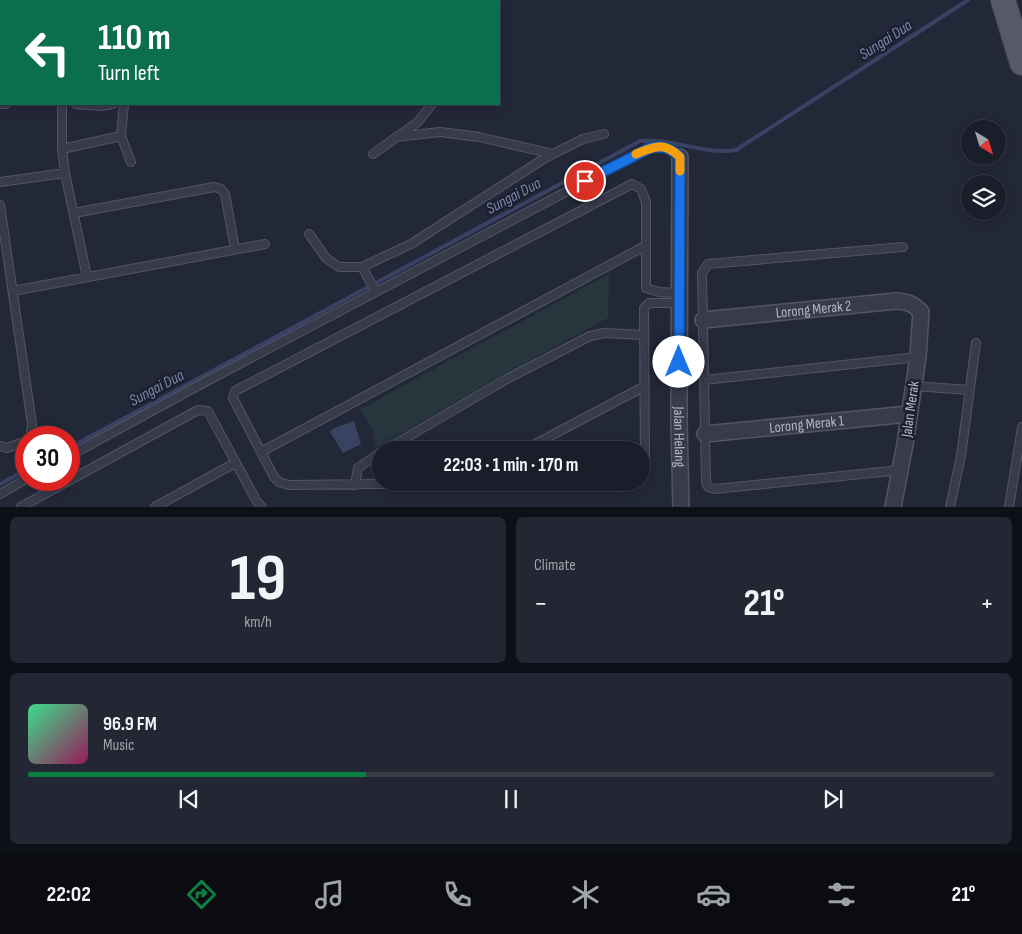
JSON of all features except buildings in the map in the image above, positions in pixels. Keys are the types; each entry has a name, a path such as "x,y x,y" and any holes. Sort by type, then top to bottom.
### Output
{"main road":[{"path":"1003,0 1022,63"}],"street":[{"name":"Jalan Helang","path":"680,157 681,506"},
{"name":"Lorong Merak 2","path":"703,320 896,301 910,302 921,312"},
{"name":"Jalan Merak","path":"893,506 918,357 921,312"},
{"name":"Lorong Merak 1","path":"705,434 909,414"}],"lane":[{"path":"62,105 62,148 65,173 87,277"},
{"path":"88,105 107,105"},
{"path":"124,105 121,136 131,162"},
{"path":"373,154 418,122 431,105"},
{"path":"396,137 440,132 479,137 553,154"},
{"path":"309,234 326,258 339,268 362,268 411,244 553,154 583,139 604,134"},
{"path":"62,148 121,136"},
{"path":"80,450 375,291 638,154 661,146 670,148 680,157"},
{"path":"0,182 65,173"},
{"path":"372,485 289,485 279,482 232,398 236,390 627,186 637,185 644,194 646,288 679,298"},
{"path":"74,213 214,187 221,188 225,194 235,249"},
{"path":"0,204 32,426"},
{"path":"13,290 265,244"},
{"path":"261,452 645,246"},
{"path":"900,470 715,489 708,486 706,482 702,272 708,264 903,247"},
{"path":"362,268 375,291"},
{"path":"645,441 645,305 679,298"},
{"path":"400,441 505,380 590,336 604,333 644,335"},
{"path":"950,506 961,456 976,343"},
{"path":"704,380 918,357"},
{"path":"541,441 645,386"},
{"path":"913,386 970,390"},
{"path":"22,506 198,410 208,411 235,463 262,506"},
{"path":"1009,506 1022,428"},
{"path":"0,446 7,448 15,445"},
{"path":"355,485 358,468 372,458"},
{"path":"155,506 235,463"},
{"path":"0,494 15,485"}],"shaded area":[{"path":"609,274 608,318 501,376 388,441 374,441 366,417 359,410"}],"water":[{"path":"354,421 361,444 343,453 330,432 334,428"}],"waterway":[{"name":"Sungai Dua","path":"80,442 640,141 664,142 712,150 736,150 968,0"},
{"name":"Sungai Dua","path":"0,484 15,476"}],"slow traffic":[{"path":"636,154 661,146 670,148 680,157 680,171"}],"route":[{"path":"585,181 650,148 661,146 670,148 680,157 679,362"}]}
